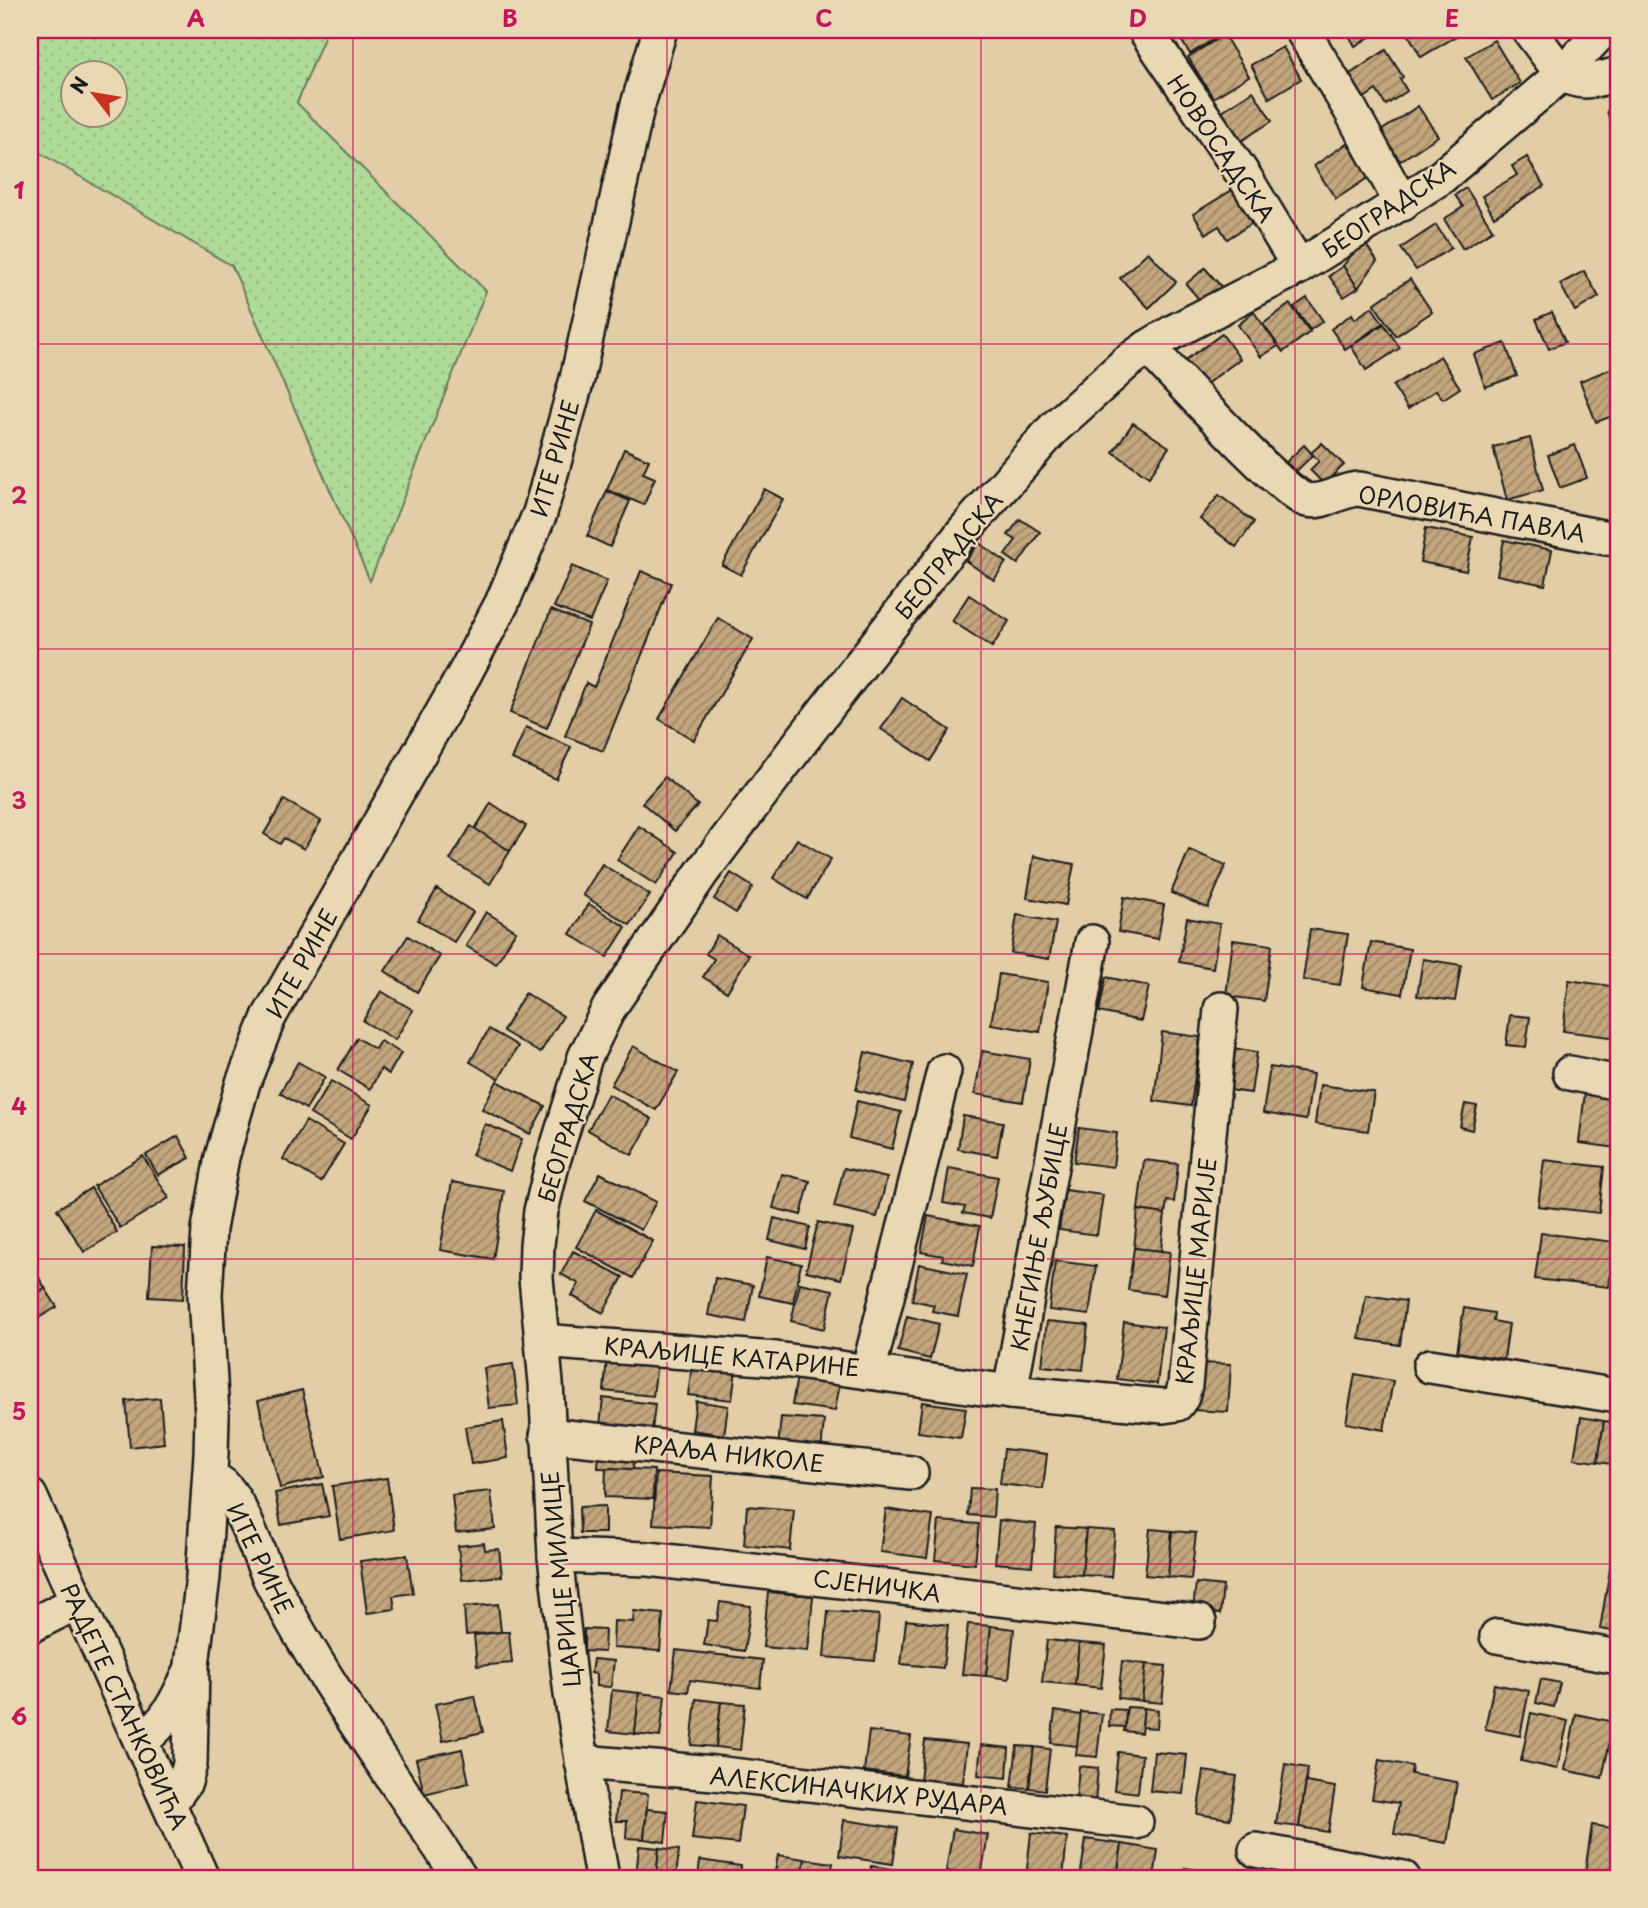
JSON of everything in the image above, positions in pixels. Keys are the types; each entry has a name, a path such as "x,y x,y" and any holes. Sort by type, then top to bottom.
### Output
{"street":[{"name":"ИТЕ РИНЕ","path":"460,1878 333,1692 271,1580 232,1498 222,1483 210,1477 212,1415 205,1325 209,1229 222,1157 243,1083 269,1017 458,685 502,603 540,513 577,379 637,107 660,30"},
{"name":"НОВОСАДСКА","path":"1145,30 1245,179 1299,267"},
{"path":"1302,30 1350,109 1402,204"},
{"path":"1530,30 1562,74 1580,82 1591,82 1618,74"},
{"name":"БЕОГРАДСКА","path":"536,1278 541,1211 553,1161 585,1057 610,1008 703,871 963,532 1054,428 1127,362 1173,331 1299,267 1440,178 1562,74 1603,30"},
{"name":"ОРЛОВИЋА ПАВЛА","path":"1148,347 1273,475 1304,500 1314,501 1359,489 1607,538"},
{"name":"КНЕГИЊЕ ЉУБИЦЕ","path":"1010,1392 1092,942"},
{"name":"КРАЉИЦЕ МАРИЈЕ","path":"1010,1392 1170,1406 1177,1404 1182,1397 1221,1009"},
{"name":"КРАЉИЦЕ КАТАРИНЕ","path":"542,1341 776,1359 868,1372 944,1071"},
{"path":"1570,1073 1618,1083"},
{"name":"ЦАРИЦЕ МИЛИЦЕ","path":"536,1278 555,1556 582,1762 602,1878"},
{"path":"1430,1366 1618,1396"},
{"path":"868,1372 1010,1392"},
{"name":"КРАЉА НИКОЛЕ","path":"547,1435 911,1473"},
{"path":"170,1803 185,1782 190,1764 192,1665 203,1577 210,1477"},
{"name":"РАДЕТЕ СТАНКОВИЋА","path":"30,1496 202,1878"},
{"name":"СЈЕНИЧКА","path":"555,1556 649,1559 1199,1622"},
{"path":"30,1626 76,1602"},
{"path":"1497,1636 1618,1657"},
{"path":"141,1741 156,1731 167,1717 192,1665"},
{"name":"АЛЕКСИНАЧКИХ РУДАРА","path":"582,1762 769,1779 1136,1822"},
{"path":"1256,1850 1403,1878"}],"green space":[{"path":"30,30 327,30 297,103 486,291 370,581 232,266 30,147"}],"building":[{"path":"1198,30 1219,30 1222,34 1190,54 1181,40"},
{"path":"1346,30 1381,30 1355,46"},
{"path":"1406,30 1467,30 1421,57"},
{"path":"1224,35 1249,76 1213,98 1188,57"},
{"path":"1494,40 1520,83 1492,100 1466,57"},
{"path":"1283,47 1301,79 1269,98 1251,65"},
{"path":"1386,50 1403,77 1400,79 1407,91 1386,105 1376,90 1360,101 1344,78"},
{"path":"1253,91 1272,121 1238,143 1219,113"},
{"path":"1418,106 1438,136 1400,161 1381,131"},
{"path":"1618,107 1618,143 1607,111"},
{"path":"1347,143 1369,177 1336,199 1314,166"},
{"path":"1527,157 1544,186 1494,217 1482,196 1517,175 1512,166"},
{"path":"1466,188 1493,230 1463,249 1444,219 1463,207 1455,195"},
{"path":"1234,189 1254,222 1227,239 1219,226 1206,234 1193,214"},
{"path":"1436,225 1451,248 1416,270 1401,248"},
{"path":"1363,240 1377,261 1358,288 1343,266"},
{"path":"1148,252 1176,282 1149,308 1120,278"},
{"path":"1343,266 1358,288 1344,297 1329,276"},
{"path":"1205,268 1223,289 1204,305 1186,284"},
{"path":"1584,271 1599,297 1575,311 1560,284"},
{"path":"1410,279 1432,312 1396,336 1374,304"},
{"path":"1307,298 1323,321 1310,330 1294,307"},
{"path":"1290,304 1310,332 1283,352 1263,324"},
{"path":"1372,307 1383,323 1345,349 1331,329 1352,314 1355,319"},
{"path":"1254,312 1278,346 1261,357 1238,325"},
{"path":"1552,312 1565,342 1549,349 1536,319"},
{"path":"1384,324 1400,348 1366,370 1351,346"},
{"path":"1222,334 1240,359 1202,387 1183,362"},
{"path":"1505,343 1517,376 1485,387 1474,354"},
{"path":"1440,356 1460,388 1443,399 1436,390 1408,409 1393,386"},
{"path":"1613,368 1618,381 1618,414 1596,422 1580,381"},
{"path":"1133,423 1169,447 1149,477 1113,452"},
{"path":"1530,438 1543,490 1507,500 1493,447"},
{"path":"1322,443 1344,465 1324,484 1310,470 1319,461 1311,453"},
{"path":"1304,445 1313,455 1289,478 1280,468"},
{"path":"1575,445 1587,478 1560,488 1548,455"},
{"path":"624,449 649,460 643,473 655,478 644,505 607,490"},
{"path":"764,489 783,499 741,575 722,565"},
{"path":"607,491 630,501 610,547 587,536"},
{"path":"1219,495 1254,522 1236,547 1200,519"},
{"path":"1020,519 1040,532 1018,564 1005,555 1016,540 1008,535"},
{"path":"1426,528 1473,537 1466,571 1420,562"},
{"path":"1504,540 1552,550 1545,585 1497,575"},
{"path":"979,543 1006,562 994,580 966,561"},
{"path":"572,566 607,581 590,621 554,607"},
{"path":"641,571 671,583 603,751 565,736 586,683 594,687"},
{"path":"969,595 1009,621 992,647 952,621"},
{"path":"551,610 589,625 547,728 510,713"},
{"path":"718,618 753,639 694,740 659,719"},
{"path":"902,698 950,730 930,761 881,729"},
{"path":"526,727 571,747 556,779 512,759"},
{"path":"665,777 698,805 675,831 642,803"},
{"path":"284,800 321,821 304,849 284,838 280,844 264,834"},
{"path":"491,803 526,826 510,851 475,829"},
{"path":"471,826 510,851 490,884 450,860"},
{"path":"639,826 678,852 656,885 617,860"},
{"path":"797,839 831,859 807,899 773,878"},
{"path":"1189,850 1226,865 1208,908 1171,893"},
{"path":"1034,856 1074,864 1066,905 1027,898"},
{"path":"602,864 650,895 630,925 583,895"},
{"path":"731,873 753,887 736,913 714,899"},
{"path":"437,889 473,912 454,942 418,920"},
{"path":"1124,897 1164,905 1158,939 1118,932"},
{"path":"589,904 626,927 607,957 570,934"},
{"path":"486,912 516,931 496,964 466,946"},
{"path":"1017,915 1056,922 1049,959 1011,953"},
{"path":"1187,918 1220,924 1213,968 1179,962"},
{"path":"1310,929 1348,934 1340,985 1303,980"},
{"path":"717,935 749,955 727,992 703,977 714,959 706,954"},
{"path":"408,936 440,956 417,992 385,971"},
{"path":"1233,940 1272,945 1264,1001 1226,996"},
{"path":"1371,942 1410,949 1402,994 1363,987"},
{"path":"1423,959 1461,965 1455,1001 1417,996"},
{"path":"999,974 1048,982 1040,1032 991,1024"},
{"path":"1106,977 1149,986 1141,1021 1099,1012"},
{"path":"1569,980 1618,987 1618,1038 1563,1031"},
{"path":"381,991 413,1010 395,1040 363,1021"},
{"path":"525,993 563,1016 540,1053 503,1031"},
{"path":"1510,1015 1530,1017 1526,1047 1506,1045"},
{"path":"489,1029 518,1046 499,1079 470,1062"},
{"path":"1162,1032 1200,1037 1191,1106 1154,1101"},
{"path":"357,1038 375,1049 380,1041 401,1053 389,1074 381,1069 370,1089 338,1070"},
{"path":"633,1046 678,1072 656,1110 611,1085"},
{"path":"1221,1046 1257,1052 1251,1093 1222,1089"},
{"path":"982,1051 1030,1059 1023,1102 975,1094"},
{"path":"865,1052 913,1064 904,1102 856,1090"},
{"path":"298,1062 325,1077 306,1109 280,1093"},
{"path":"1270,1067 1313,1074 1306,1120 1263,1113"},
{"path":"331,1081 372,1105 351,1139 310,1114"},
{"path":"497,1081 545,1106 530,1134 482,1109"},
{"path":"1320,1085 1374,1092 1368,1131 1315,1124"},
{"path":"1585,1092 1618,1096 1618,1148 1579,1143"},
{"path":"608,1094 652,1119 632,1155 588,1130"},
{"path":"857,1101 901,1112 892,1149 849,1138"},
{"path":"1465,1104 1477,1106 1472,1130 1460,1127"},
{"path":"963,1116 1003,1122 997,1156 958,1149"},
{"path":"306,1121 344,1144 321,1182 283,1159"},
{"path":"485,1124 522,1139 510,1171 472,1155"},
{"path":"1079,1128 1117,1133 1113,1167 1074,1162"},
{"path":"178,1136 190,1158 158,1175 146,1155"},
{"path":"143,1156 169,1198 120,1228 94,1186"},
{"path":"1144,1160 1178,1164 1174,1202 1167,1201 1165,1214 1138,1210"},
{"path":"1544,1160 1604,1167 1599,1213 1538,1206"},
{"path":"844,1168 887,1178 877,1217 834,1207"},
{"path":"949,1168 998,1177 990,1218 963,1213 965,1207 943,1203"},
{"path":"600,1173 656,1202 641,1230 585,1201"},
{"path":"782,1174 810,1181 801,1215 773,1208"},
{"path":"452,1182 504,1191 493,1259 440,1250"},
{"path":"91,1188 117,1232 84,1252 57,1209"},
{"path":"1065,1190 1103,1195 1097,1235 1059,1230"},
{"path":"596,1210 653,1241 633,1278 576,1247"},
{"path":"1138,1210 1165,1214 1161,1251 1134,1248"},
{"path":"928,1216 980,1226 973,1266 942,1260 943,1256 921,1252"},
{"path":"774,1218 810,1227 805,1249 769,1240"},
{"path":"818,1222 853,1230 841,1279 806,1271"},
{"path":"1541,1233 1615,1242 1609,1287 1535,1279"},
{"path":"152,1246 185,1247 183,1299 149,1297"},
{"path":"1134,1248 1170,1252 1165,1295 1128,1290"},
{"path":"573,1251 623,1277 603,1313 572,1296 579,1284 561,1274"},
{"path":"767,1257 801,1264 793,1303 759,1296"},
{"path":"1055,1261 1096,1266 1089,1315 1049,1310"},
{"path":"919,1264 967,1274 958,1316 932,1311 934,1305 912,1300"},
{"path":"35,1271 45,1288 30,1298 30,1274"},
{"path":"715,1278 753,1285 746,1322 708,1315"},
{"path":"800,1283 833,1290 824,1329 791,1321"},
{"path":"45,1288 57,1307 30,1323 30,1298"},
{"path":"1366,1295 1406,1301 1400,1345 1359,1339"},
{"path":"1464,1308 1494,1313 1493,1321 1509,1324 1504,1359 1457,1352"},
{"path":"907,1316 939,1324 930,1359 898,1351"},
{"path":"1047,1321 1088,1325 1083,1370 1042,1366"},
{"path":"1124,1322 1164,1327 1157,1384 1117,1379"},
{"path":"607,1357 657,1363 653,1396 604,1391"},
{"path":"693,1357 737,1362 732,1400 688,1395"},
{"path":"1195,1363 1231,1364 1228,1412 1192,1410"},
{"path":"513,1364 518,1405 489,1408 484,1368"},
{"path":"1355,1374 1393,1381 1384,1430 1346,1423"},
{"path":"797,1376 840,1382 835,1411 792,1405"},
{"path":"302,1390 324,1477 280,1488 258,1401"},
{"path":"160,1398 164,1443 130,1447 126,1401"},
{"path":"603,1398 655,1404 652,1431 600,1426"},
{"path":"696,1401 728,1406 724,1435 692,1430"},
{"path":"922,1402 966,1408 961,1438 918,1432"},
{"path":"781,1417 824,1420 821,1452 778,1448"},
{"path":"1581,1417 1604,1421 1598,1462 1574,1459"},
{"path":"503,1421 508,1458 471,1464 465,1427"},
{"path":"1604,1421 1618,1423 1618,1465 1598,1462"},
{"path":"599,1448 634,1449 633,1469 598,1468"},
{"path":"1004,1449 1047,1454 1043,1489 1000,1484"},
{"path":"606,1468 654,1470 653,1499 605,1497"},
{"path":"656,1473 713,1476 710,1527 653,1524"},
{"path":"387,1478 394,1530 340,1539 332,1486"},
{"path":"322,1484 329,1516 281,1525 275,1493"},
{"path":"970,1488 995,1489 993,1517 968,1515"},
{"path":"491,1491 495,1529 456,1533 452,1495"},
{"path":"605,1506 605,1533 580,1533 579,1507"},
{"path":"747,1506 794,1510 790,1550 744,1545"},
{"path":"886,1509 933,1516 927,1558 880,1552"},
{"path":"999,1520 1036,1524 1032,1566 995,1563"},
{"path":"939,1521 979,1524 975,1564 935,1560"},
{"path":"1056,1527 1086,1529 1082,1575 1053,1573"},
{"path":"1618,1527 1618,1632 1600,1629"},
{"path":"1086,1529 1115,1531 1111,1577 1082,1575"},
{"path":"1150,1529 1172,1531 1168,1577 1145,1575"},
{"path":"1172,1531 1196,1533 1191,1579 1168,1577"},
{"path":"484,1543 485,1550 499,1549 502,1576 462,1580 458,1546"},
{"path":"407,1555 413,1593 393,1596 395,1609 367,1613 360,1561"},
{"path":"1196,1583 1223,1586 1220,1614 1193,1610"},
{"path":"768,1592 813,1596 808,1651 763,1647"},
{"path":"720,1602 751,1606 744,1651 704,1645 708,1620 717,1621"},
{"path":"498,1604 501,1632 466,1635 464,1607"},
{"path":"634,1611 663,1614 660,1651 613,1648 614,1621 633,1622"},
{"path":"828,1611 879,1615 875,1661 824,1657"},
{"path":"906,1620 948,1625 943,1668 901,1664"},
{"path":"968,1624 991,1626 986,1676 962,1674"},
{"path":"991,1626 1014,1629 1009,1679 986,1676"},
{"path":"584,1629 605,1630 604,1652 584,1651"},
{"path":"509,1632 512,1663 477,1666 474,1635"},
{"path":"1047,1640 1079,1643 1075,1685 1042,1682"},
{"path":"1079,1643 1106,1645 1101,1688 1075,1685"},
{"path":"676,1650 763,1660 760,1688 690,1680 688,1692 671,1690"},
{"path":"593,1659 614,1661 611,1687 596,1686 596,1674 591,1673"},
{"path":"1122,1661 1146,1664 1142,1701 1118,1698"},
{"path":"1146,1664 1166,1666 1162,1703 1142,1701"},
{"path":"1541,1679 1560,1683 1554,1707 1536,1703"},
{"path":"1494,1684 1529,1691 1520,1736 1485,1729"},
{"path":"612,1690 639,1693 635,1734 608,1731"},
{"path":"639,1693 665,1696 660,1737 635,1734"},
{"path":"475,1696 483,1732 443,1741 435,1704"},
{"path":"696,1699 721,1702 716,1747 691,1745"},
{"path":"721,1702 745,1704 740,1750 716,1747"},
{"path":"1127,1707 1144,1708 1141,1733 1124,1731"},
{"path":"1144,1708 1158,1710 1157,1728 1142,1727"},
{"path":"1110,1709 1126,1710 1125,1727 1109,1726"},
{"path":"1055,1711 1081,1715 1077,1746 1051,1743"},
{"path":"1081,1712 1102,1714 1097,1757 1076,1755"},
{"path":"1531,1713 1568,1721 1557,1769 1521,1761"},
{"path":"1576,1714 1614,1722 1602,1778 1565,1770"},
{"path":"869,1731 911,1736 905,1776 864,1771"},
{"path":"925,1740 967,1744 963,1783 920,1779"},
{"path":"981,1745 1009,1748 1007,1778 978,1775"},
{"path":"1017,1746 1034,1747 1029,1788 1012,1787"},
{"path":"1034,1747 1050,1749 1045,1790 1029,1788"},
{"path":"462,1749 469,1783 424,1794 416,1759"},
{"path":"1118,1752 1142,1755 1138,1793 1114,1790"},
{"path":"1154,1752 1187,1755 1183,1794 1150,1791"},
{"path":"1379,1760 1412,1766 1411,1774 1457,1782 1447,1843 1394,1834 1399,1803 1372,1799"},
{"path":"1285,1764 1308,1768 1299,1827 1276,1824"},
{"path":"1079,1766 1098,1768 1095,1803 1076,1801"},
{"path":"1204,1771 1237,1776 1230,1819 1197,1814"},
{"path":"1306,1782 1335,1787 1328,1832 1299,1827"},
{"path":"619,1792 648,1794 644,1839 626,1838 627,1821 616,1821"},
{"path":"697,1800 743,1806 738,1844 692,1839"},
{"path":"647,1809 668,1811 665,1842 644,1839"},
{"path":"844,1820 898,1828 893,1864 839,1856"},
{"path":"1592,1825 1618,1829 1611,1878 1584,1878"},
{"path":"953,1829 988,1835 981,1876 946,1871"},
{"path":"1618,1830 1618,1876 1612,1875"},
{"path":"1031,1833 1067,1837 1063,1878 1026,1878"},
{"path":"1086,1839 1122,1844 1117,1878 1080,1878"},
{"path":"1122,1844 1158,1850 1154,1878 1117,1878"},
{"path":"639,1846 659,1848 656,1878 636,1878"},
{"path":"659,1848 679,1850 676,1878 656,1878"},
{"path":"778,1855 805,1859 802,1878 774,1878"},
{"path":"805,1859 833,1863 830,1878 802,1878"},
{"path":"700,1860 741,1866 740,1878 698,1878"},
{"path":"871,1866 932,1875 932,1878 870,1878"},
{"path":"1185,1868 1227,1874 1226,1878 1184,1878"},
{"path":"565,1873 566,1878 536,1878"}]}
